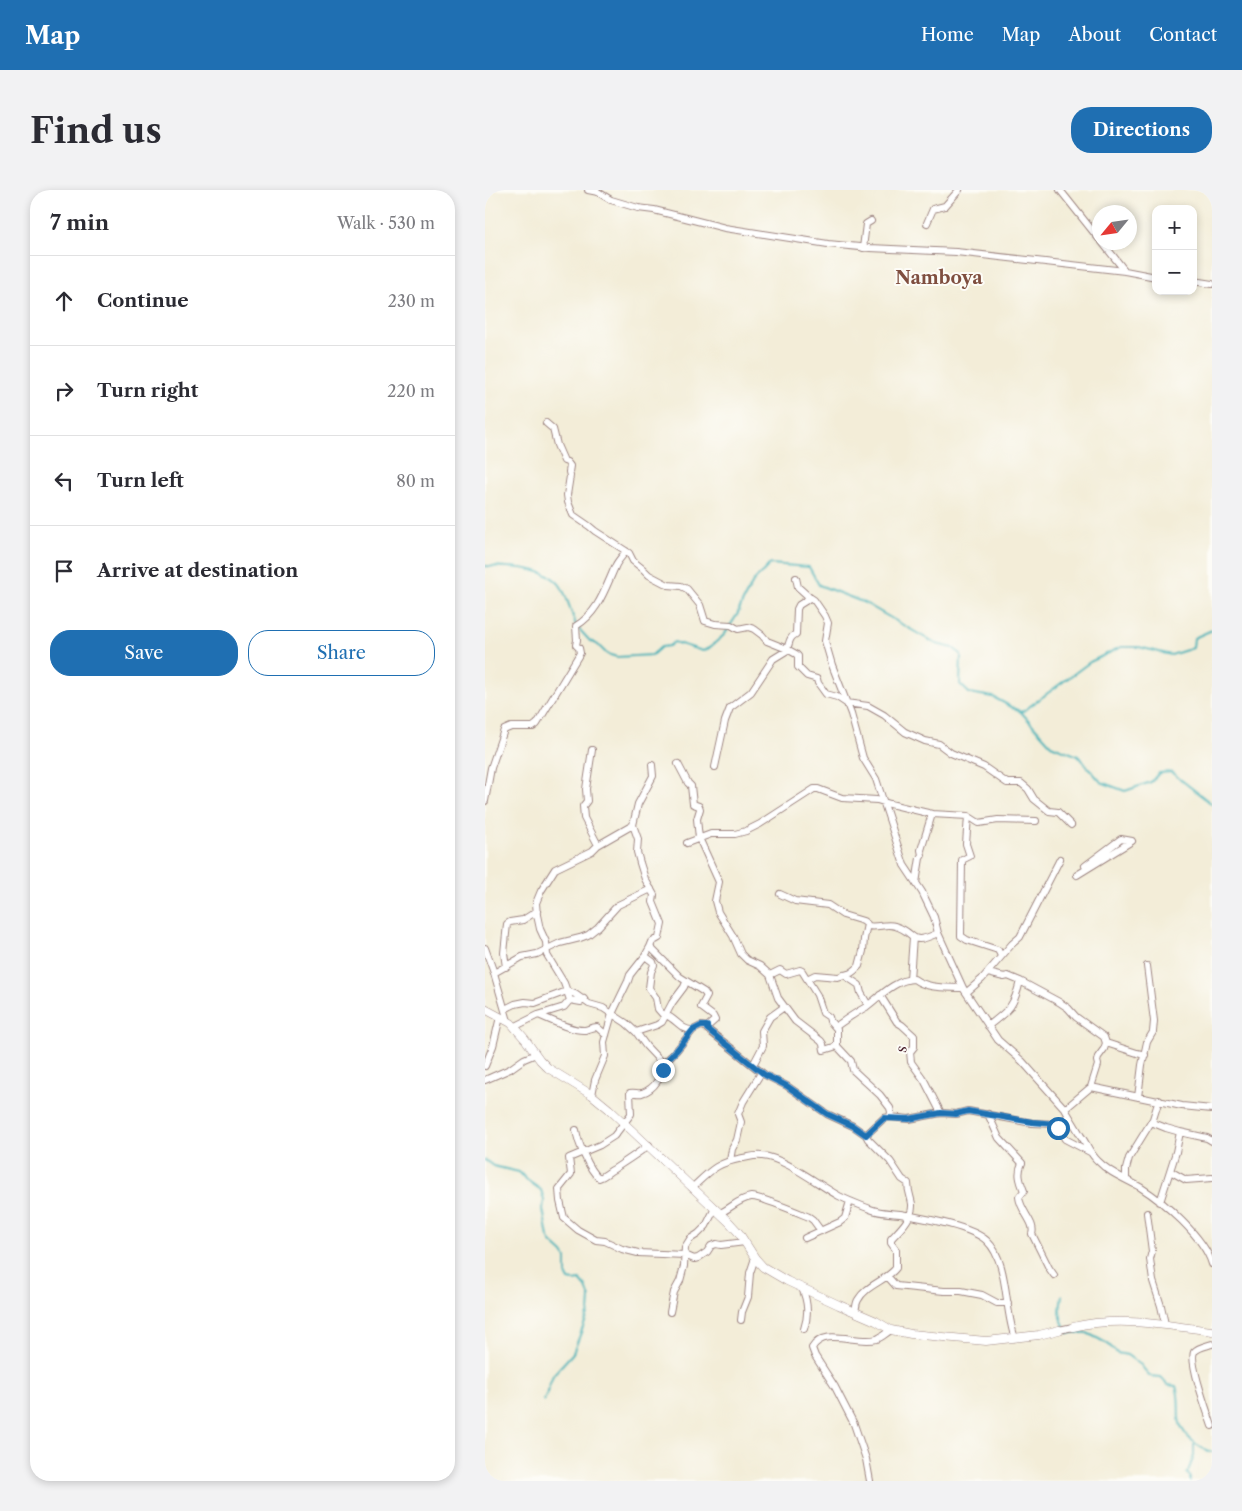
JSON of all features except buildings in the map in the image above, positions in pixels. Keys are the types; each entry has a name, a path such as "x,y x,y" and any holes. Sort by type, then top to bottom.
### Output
{"street":[{"path":"587,190 598,192 611,200 638,208 654,210 725,228 828,244 863,248 956,252 1125,271 1152,276"},
{"path":"927,223 933,209 945,206 959,190"},
{"path":"1061,190 1092,230"},
{"path":"863,248 866,224 871,221"},
{"path":"1109,250 1125,271"},
{"path":"1197,282 1212,284"},
{"path":"546,423 553,429 557,445 565,462 570,466 567,495 569,508 573,515 626,551 633,561 649,576 668,585 681,586 687,589 703,610 705,621 731,625 738,629 748,628 759,632 767,641 787,649 798,656 798,667 807,676 817,679 826,694 837,697 846,703 868,706 884,714 905,732 925,741 939,744 951,753 984,767 1007,783 1021,783 1029,790 1034,799 1049,811 1058,812 1071,825"},
{"path":"485,801 491,768 504,730 511,727 533,727 537,724 580,653 576,645 576,626 583,622 596,608 607,588 616,564 626,551"},
{"path":"796,578 798,587 814,600 828,623 825,641 851,714 863,758 876,779 904,865 922,892 934,917 937,933 965,990 998,1040 1022,1061 1067,1113 1091,1153 1103,1166 1149,1192 1181,1219 1205,1248 1212,1264"},
{"path":"715,767 725,721 730,708 751,692 773,659 786,651 792,636 796,634 797,609 799,605 807,600 808,596"},
{"path":"592,750 586,789 587,800 583,806 584,818 597,845"},
{"path":"679,764 691,786 693,804 700,808 697,819 699,838 719,882 715,901 718,912 733,936 741,954 770,975 778,998 784,1007 795,1021 821,1041 824,1050 837,1046"},
{"path":"592,1095 595,1080 605,1056 604,1042 612,1014 629,981 630,975 645,956 652,942 659,938 662,926 653,902 654,895 645,878 637,852 638,839 633,825 641,797 653,776 652,765"},
{"path":"687,843 711,834 735,834 746,831 818,788 842,798 877,800 932,814 968,816 979,823 998,820 1036,821"},
{"path":"916,883 922,855 921,850 932,814"},
{"path":"968,816 966,844 970,856 963,860 961,936 967,940 998,950 1001,956"},
{"path":"570,1000 546,950 546,942 540,929 537,903 541,891 555,869 592,851 597,845 633,825"},
{"path":"1077,875 1132,841 1121,839 1085,866"},
{"path":"835,1027 868,1005 883,992 910,979 929,986 965,990 982,979 1020,937 1060,859"},
{"path":"494,973 522,958 546,950 560,942 588,935 618,905 651,889"},
{"path":"780,894 795,901 828,905 843,915 866,922 868,926 896,926 918,940 937,933"},
{"path":"506,967 504,953 507,924 523,920 537,911"},
{"path":"807,979 815,975 830,977 851,973 859,966 863,951 863,939 868,926"},
{"path":"910,979 913,937"},
{"path":"650,947 685,982 704,992 707,996 701,1007 713,1016 715,1020 707,1026 701,1026 693,1030 663,1064"},
{"path":"485,948 511,1024"},
{"path":"645,956 654,965 649,988 656,998 658,1009 686,1029 693,1030"},
{"path":"1138,1097 1142,1065 1147,1042 1153,1032 1154,1021 1147,966"},
{"path":"770,975 780,970 786,974 800,970 819,1001 823,1013 829,1017 837,1029 837,1046 851,1062 853,1070 880,1095 890,1108 890,1117"},
{"path":"866,1135 884,1118 909,1119 941,1113 956,1114 968,1111 1032,1122 1056,1124 1061,1122 1091,1087 1098,1066 1098,1057 1104,1050 1106,1043 1104,1037 1076,1017 1068,1008 1020,981 1008,976 1004,977 988,972"},
{"path":"844,975 859,986 868,1005"},
{"path":"989,1026 1012,1005 1017,996 1020,981"},
{"path":"636,1032 662,1022 671,1003 684,987 685,982"},
{"path":"505,1009 515,1004 535,1002 567,991 584,999 589,1004 603,1008 636,1032 645,1046 663,1064 663,1070 654,1087 642,1093 630,1093 631,1114 614,1136 600,1145 569,1158 571,1174 559,1190 564,1218 568,1223 590,1237 605,1241 622,1249 638,1253 685,1255 694,1260 716,1244 745,1242"},
{"name":"s","path":"880,995 897,1022 914,1036 915,1047 910,1052 911,1062 924,1080 941,1113"},
{"path":"570,1000 581,1002 584,999"},
{"path":"511,1024 564,1007 570,1000"},
{"path":"753,1065 763,1046 762,1031 771,1017 784,1007"},
{"path":"485,1009 511,1024 548,1068 592,1095 649,1145 739,1233 763,1267 802,1288 876,1321 891,1330 911,1334 987,1341 1015,1338 1097,1323 1138,1322 1212,1331"},
{"path":"538,1015 568,1028 584,1030 597,1027 606,1035"},
{"path":"485,1066 493,1046 500,1017"},
{"path":"707,1026 707,1029 717,1039 761,1073 787,1086 827,1114 853,1126 866,1135 908,1184 912,1205 909,1216 891,1240 896,1250 896,1268 888,1277 876,1282 864,1293 858,1300 855,1312"},
{"path":"1106,1043 1145,1055"},
{"path":"485,1080 510,1069 524,1059 536,1054"},
{"path":"730,1161 741,1122 738,1114 761,1073"},
{"path":"1091,1087 1182,1106 1212,1109"},
{"path":"1125,1179 1129,1158 1151,1122 1159,1100"},
{"path":"988,1114 999,1138 1022,1163 1019,1169 1019,1178 1024,1191 1019,1197 1020,1204 1032,1224 1034,1230 1032,1234 1054,1275"},
{"path":"1151,1122 1166,1128 1207,1138 1212,1142"},
{"path":"1056,1124 1065,1139 1091,1153"},
{"path":"577,1130 577,1137 583,1151 590,1166 599,1178 626,1163 649,1145"},
{"path":"1160,1202 1176,1152 1180,1132"},
{"path":"692,1188 717,1166 730,1161 760,1156 774,1158 839,1196 873,1210 945,1223 971,1232 986,1240 999,1260 1008,1303 1011,1330 1015,1338"},
{"path":"1170,1171 1186,1180 1212,1178"},
{"path":"670,1312 674,1292 680,1281 684,1266 685,1247 706,1226 717,1211 752,1197 809,1217 821,1231"},
{"path":"805,1238 845,1218 850,1201"},
{"path":"1147,1213 1152,1251 1150,1259 1153,1281 1165,1324"},
{"path":"741,1320 748,1297 750,1274 755,1258"},
{"path":"888,1277 896,1286 961,1291 982,1295 997,1303 1008,1303"},
{"path":"802,1288 807,1301 804,1329"},
{"path":"869,1481 866,1459 854,1424 812,1348 819,1340 831,1336 864,1341 877,1339 891,1330"},
{"path":"1212,1344 1199,1348 1193,1356 1195,1372 1212,1426"}],"waterway":[{"path":"579,629 590,641 598,645 607,654 617,657 652,655 661,647 669,646 674,642 703,651 724,635 737,615 753,582 770,564 809,567 819,585 865,603 936,644 953,648 961,654 960,684 969,693 993,697 1021,712 1051,745 1078,756 1101,782 1125,791 1151,782 1159,773 1171,772 1212,804"},
{"path":"485,566 525,569 545,574 553,579 560,585 576,625"},
{"path":"1022,712 1090,662 1121,647 1139,647 1171,655 1193,648 1194,638 1212,630"},
{"path":"485,1160 493,1166 519,1172 541,1190 548,1237 566,1258 566,1274 569,1280 580,1280 586,1287 590,1298 589,1312 573,1353 553,1375 544,1401"},
{"path":"1062,1296 1061,1315 1068,1333 1087,1333 1108,1344 1117,1353 1127,1355 1141,1365 1149,1376 1161,1377 1168,1385 1176,1386 1179,1418 1183,1430 1196,1444 1212,1452"},
{"path":"1190,1481 1190,1476 1187,1474 1194,1456 1194,1442"}],"district":[{"name":"Namboya","path":"939,278"}],"route":[{"path":"663,1070 663,1064 693,1030 701,1026 707,1026 707,1029 717,1039 761,1073 777,1080 827,1114 853,1126 866,1135 884,1118 909,1119 941,1113 956,1114 968,1111 1032,1122 1056,1124 1058,1128"}]}
